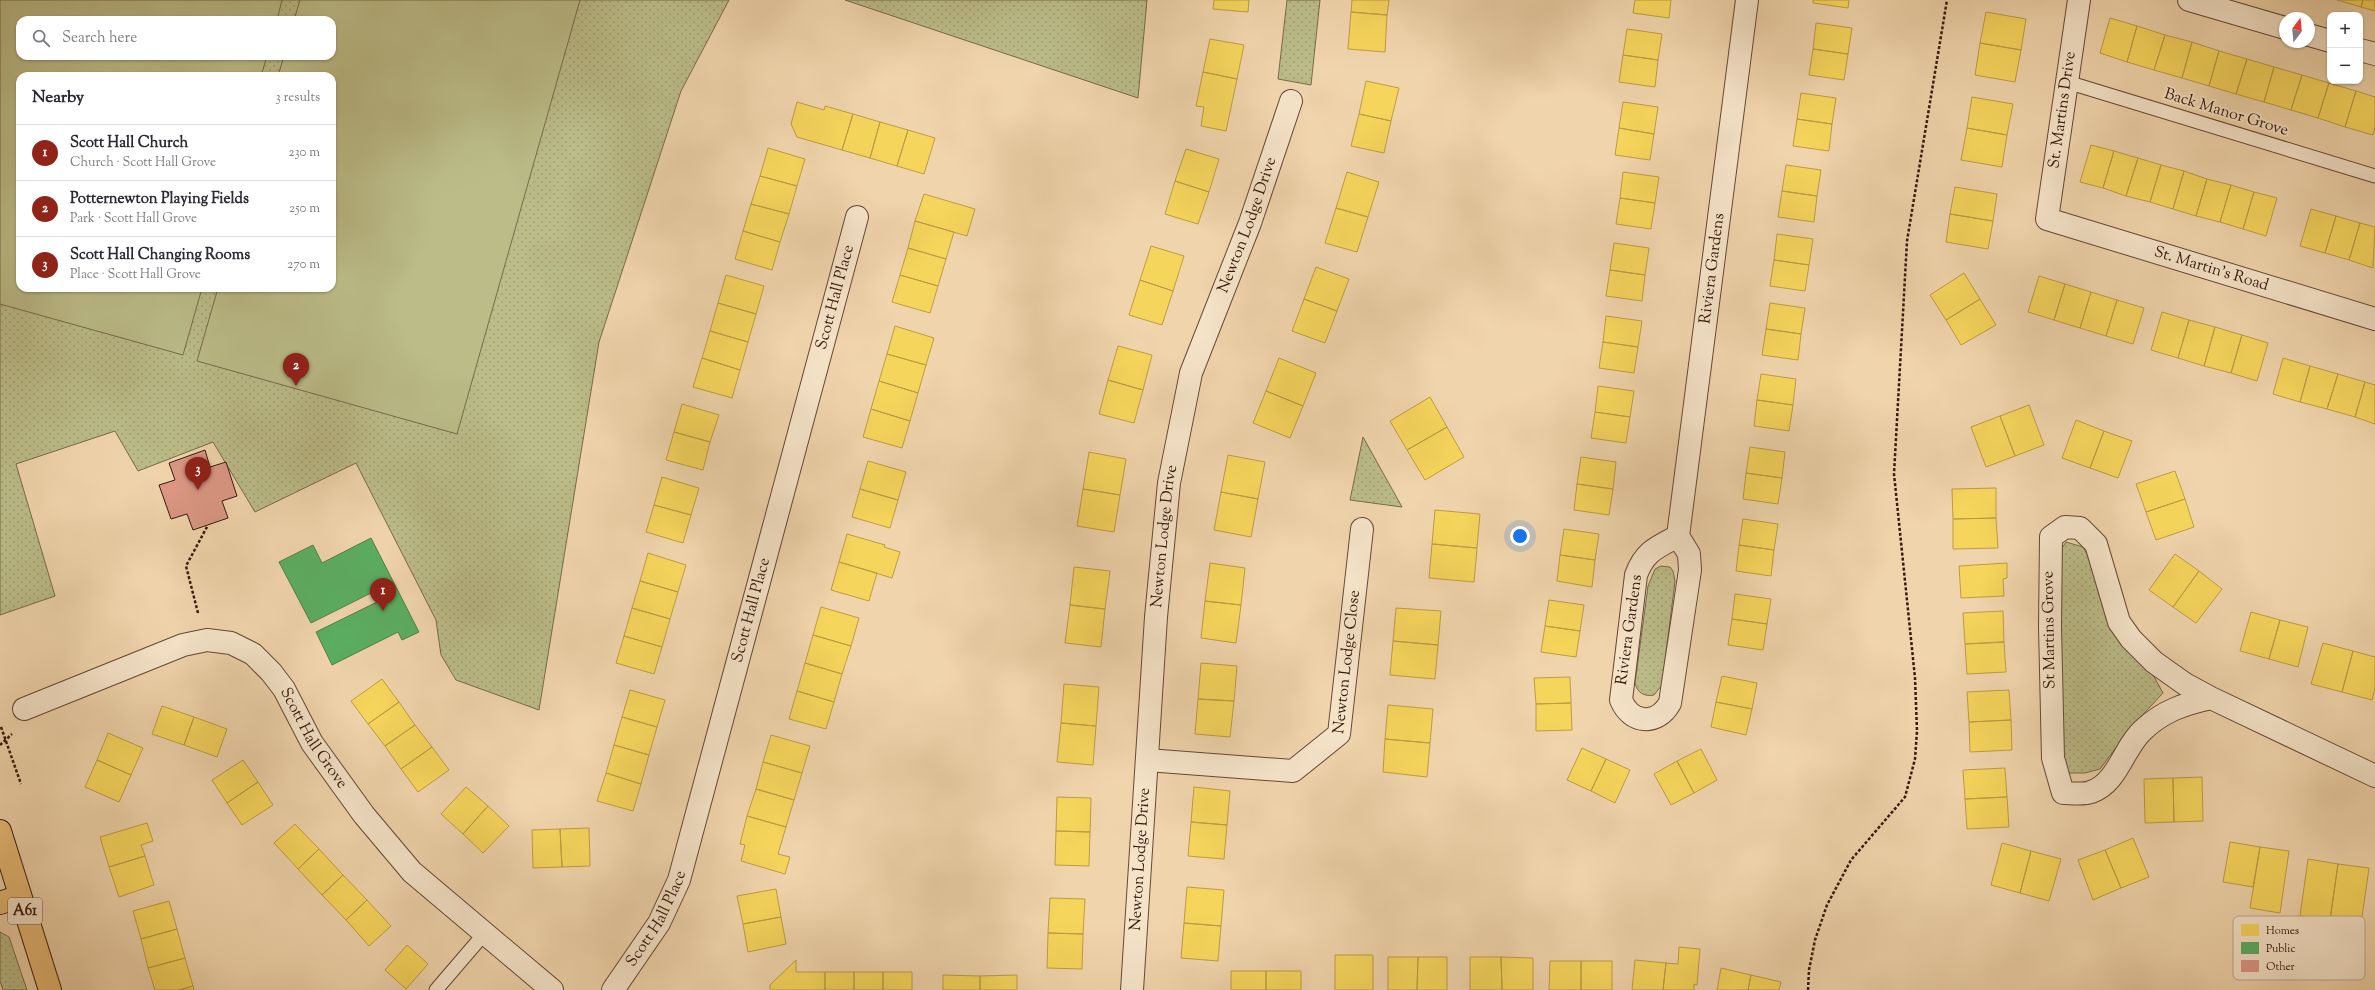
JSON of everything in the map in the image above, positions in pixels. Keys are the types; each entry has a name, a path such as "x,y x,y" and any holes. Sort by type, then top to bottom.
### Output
{"highway":[{"name":"A61","path":"0,831 10,900 50,990"}],"street":[{"name":"Riviera Gardens","path":"1678,536 1651,550 1641,562 1636,575 1621,700 1629,714 1644,720 1652,719 1666,711 1672,695 1690,562 1689,554 1678,536 1747,0"},
{"name":"St. Martins Drive","path":"2047,219 2079,0"},
{"path":"2189,0 2279,26"},
{"path":"2315,37 2327,40"},
{"path":"2363,51 2375,54"},
{"name":"Newton Lodge Drive","path":"1132,990 1156,617 1168,483 1190,373 1250,223 1291,101"},
{"name":"Scott Hall Place","path":"613,990 659,923 679,880 857,217"},
{"name":"St. Martin's Road","path":"2047,219 2375,319"},
{"name":"St Martins Grove","path":"2211,698 2176,706 2142,730 2124,754 2110,779 2090,792 2063,793 2053,758 2050,611 2051,537 2065,527 2080,528 2096,544 2119,622 2131,639 2154,662 2185,684 2211,698 2375,776"},
{"name":"Newton Lodge Close","path":"1147,760 1294,771 1339,734 1362,528"},
{"name":"Scott Hall Grove","path":"24,709 183,645 207,640 231,643 254,654 284,689 312,743 364,815 412,872 552,990"}],"lane":[{"name":"Back Manor Grove","path":"2067,82 2375,176"},
{"path":"436,990 484,934"}],"path":[{"path":"1808,990 1809,970 1815,940 1827,906 1851,860 1906,797 1915,759 1917,731 1915,678 1894,474 1908,241 1947,0"},
{"path":"207,640 192,594 186,566 208,525"},
{"path":"0,724 21,784"}],"green space":[{"path":"0,0 729,0 681,91 599,342 539,710 456,680 441,655 436,620 356,463 255,512 213,442 138,471 115,431 16,464 55,596 0,615"},
{"path":"0,0 282,0 278,16 16,16 16,60 266,60 262,72 16,72 16,292 201,292 183,355 0,304"},
{"path":"300,0 580,0 457,434 197,361 217,292 336,292 336,72 279,72 283,60 336,60 336,16 295,16"},
{"path":"845,0 1147,0 1138,98"},
{"path":"1287,0 1320,0 1311,85 1278,79"},
{"path":"1363,437 1402,507 1350,500"},
{"path":"2066,542 2083,547 2163,693 2131,727 2100,769 2085,773 2067,773 2063,753 2058,554"},
{"path":"1661,566 1670,567 1673,571 1675,581 1662,685 1654,695 1645,695 1640,692 1635,683 1648,586 1655,569"},
{"path":"0,932 9,937 27,990 3,990 0,981"}],"building: Homes":[{"path":"1214,0 1249,0 1248,12 1213,9"},
{"path":"1352,0 1389,0 1387,15 1351,12"},
{"path":"1635,0 1671,0 1669,18 1633,13"},
{"path":"1813,0 1849,0 1848,8 1813,3"},
{"path":"2337,0 2363,0 2361,7"},
{"path":"2363,0 2375,0 2375,11 2361,7"},
{"path":"1351,12 1387,15 1385,52 1348,49"},
{"path":"1986,12 2026,19 2021,50 1980,43"},
{"path":"2110,18 2137,26 2127,62 2100,53"},
{"path":"1816,23 1852,28 1848,54 1813,49"},
{"path":"2137,26 2165,35 2154,70 2127,62"},
{"path":"1627,29 1662,34 1658,60 1623,55"},
{"path":"2165,35 2192,42 2182,78 2154,70"},
{"path":"1210,39 1244,45 1237,79 1203,72"},
{"path":"2192,42 2219,51 2209,86 2182,78"},
{"path":"1980,43 2021,50 2015,82 1975,75"},
{"path":"1813,49 1848,54 1844,80 1809,75"},
{"path":"2219,51 2247,59 2236,94 2209,86"},
{"path":"1623,55 1658,60 1655,87 1619,82"},
{"path":"2247,59 2274,67 2264,102 2236,94"},
{"path":"2274,67 2302,75 2291,110 2264,102"},
{"path":"1203,72 1237,79 1226,131 1201,126 1204,107 1196,106"},
{"path":"2302,75 2329,84 2318,118 2291,110"},
{"path":"1366,81 1399,88 1391,121 1359,114"},
{"path":"2329,84 2356,91 2345,127 2318,118"},
{"path":"2356,91 2375,97 2375,127 2373,135 2345,127"},
{"path":"1801,93 1836,98 1832,124 1797,119"},
{"path":"1972,97 2013,104 2007,135 1967,128"},
{"path":"797,102 824,110 825,106 853,114 842,150 797,137 791,124"},
{"path":"1623,102 1658,107 1654,134 1619,128"},
{"path":"853,114 880,122 870,158 842,150"},
{"path":"1359,114 1391,121 1384,153 1351,146"},
{"path":"1797,119 1832,124 1829,151 1793,146"},
{"path":"880,122 908,130 897,166 870,158"},
{"path":"1619,128 1654,134 1650,160 1615,155"},
{"path":"1967,128 2007,135 2002,167 1961,160"},
{"path":"908,130 935,138 924,174 897,166"},
{"path":"2091,145 2114,151 2103,188 2080,182"},
{"path":"768,148 805,159 797,186 760,176"},
{"path":"1186,149 1219,159 1209,192 1175,181"},
{"path":"2114,151 2138,158 2126,196 2103,188"},
{"path":"2138,158 2161,165 2150,202 2126,196"},
{"path":"1786,165 1821,170 1817,196 1782,191"},
{"path":"2161,165 2184,171 2173,209 2150,202"},
{"path":"2184,171 2207,179 2196,216 2173,209"},
{"path":"1347,172 1379,182 1368,217 1336,208"},
{"path":"1623,172 1659,177 1655,203 1620,198"},
{"path":"760,176 797,186 789,214 751,204"},
{"path":"2207,179 2231,185 2220,222 2196,216"},
{"path":"1175,181 1209,192 1198,224 1165,214"},
{"path":"2231,185 2254,192 2243,229 2220,222"},
{"path":"1955,187 1997,194 1993,221 1950,214"},
{"path":"1782,191 1817,196 1814,222 1778,217"},
{"path":"2254,192 2277,198 2266,236 2243,229"},
{"path":"924,194 975,209 967,236 915,221"},
{"path":"1620,198 1655,203 1651,229 1616,224"},
{"path":"751,204 789,214 780,242 743,231"},
{"path":"1336,208 1368,217 1357,252 1325,243"},
{"path":"2311,209 2336,216 2325,253 2300,246"},
{"path":"1950,214 1993,221 1988,249 1946,242"},
{"path":"2336,216 2360,223 2349,260 2325,253"},
{"path":"915,221 954,232 946,259 908,248"},
{"path":"2360,223 2375,227 2373,268 2349,260"},
{"path":"743,231 780,242 772,270 735,259"},
{"path":"1777,234 1813,239 1809,265 1774,260"},
{"path":"1614,243 1649,248 1645,275 1610,270"},
{"path":"1151,246 1184,256 1173,291 1140,280"},
{"path":"908,248 946,259 938,286 900,275"},
{"path":"1774,260 1809,265 1805,291 1770,286"},
{"path":"1316,267 1349,279 1337,311 1304,299"},
{"path":"1610,270 1645,275 1642,301 1606,296"},
{"path":"1964,273 1980,299 1946,320 1930,295"},
{"path":"726,275 764,286 756,314 718,303"},
{"path":"900,275 938,286 930,313 892,302"},
{"path":"2039,276 2065,284 2054,320 2028,312"},
{"path":"1140,280 1173,291 1162,325 1129,315"},
{"path":"2065,284 2091,292 2080,328 2054,320"},
{"path":"2091,292 2117,300 2106,336 2080,328"},
{"path":"1304,299 1337,311 1325,343 1292,331"},
{"path":"1980,299 1996,325 1961,345 1946,320"},
{"path":"2117,300 2144,308 2133,344 2106,336"},
{"path":"718,303 756,314 748,342 710,331"},
{"path":"1770,303 1805,308 1801,334 1766,329"},
{"path":"2162,312 2189,320 2178,358 2151,350"},
{"path":"1606,316 1642,321 1638,347 1603,342"},
{"path":"2189,320 2215,327 2204,366 2178,358"},
{"path":"895,326 934,338 926,365 887,354"},
{"path":"2215,327 2242,335 2231,373 2204,366"},
{"path":"1766,329 1801,334 1798,360 1762,355"},
{"path":"710,331 748,342 740,370 702,358"},
{"path":"2242,335 2268,343 2257,381 2231,373"},
{"path":"1603,342 1638,347 1634,373 1599,368"},
{"path":"1118,346 1152,355 1143,390 1108,380"},
{"path":"887,354 926,365 918,393 879,381"},
{"path":"702,358 740,370 732,398 693,387"},
{"path":"1279,358 1316,373 1303,406 1266,391"},
{"path":"2283,358 2310,366 2300,402 2273,394"},
{"path":"2310,366 2338,374 2327,409 2300,402"},
{"path":"1761,374 1796,379 1793,405 1757,400"},
{"path":"2338,374 2365,382 2355,417 2327,409"},
{"path":"1108,380 1143,390 1134,423 1099,414"},
{"path":"879,381 918,393 910,421 871,409"},
{"path":"2365,382 2375,385 2375,424 2355,417"},
{"path":"1598,386 1634,391 1630,417 1595,412"},
{"path":"1266,391 1303,406 1290,438 1253,423"},
{"path":"1430,397 1447,427 1407,450 1390,421"},
{"path":"1757,400 1793,405 1789,431 1754,426"},
{"path":"682,404 719,415 710,442 674,432"},
{"path":"2029,405 2044,445 2015,456 2000,416"},
{"path":"871,409 910,421 902,448 863,437"},
{"path":"1595,412 1630,417 1626,443 1591,438"},
{"path":"2000,416 2015,456 1986,467 1971,427"},
{"path":"2076,420 2104,431 2090,468 2062,458"},
{"path":"1447,427 1464,457 1425,480 1407,450"},
{"path":"2104,431 2132,441 2118,478 2090,468"},
{"path":"674,432 710,442 703,470 666,460"},
{"path":"1750,447 1785,452 1782,478 1746,473"},
{"path":"1089,452 1126,459 1120,495 1083,489"},
{"path":"1228,455 1265,462 1258,499 1221,492"},
{"path":"1581,457 1616,462 1613,489 1577,484"},
{"path":"868,461 906,472 898,500 860,489"},
{"path":"2175,471 2185,499 2146,512 2136,484"},
{"path":"1746,473 1782,478 1778,504 1743,499"},
{"path":"662,477 699,488 691,515 654,505"},
{"path":"1577,484 1613,489 1609,515 1574,510"},
{"path":"1996,488 1996,518 1953,519 1952,489"},
{"path":"860,489 898,500 890,528 852,517"},
{"path":"1083,489 1120,495 1114,532 1077,526"},
{"path":"1221,492 1258,499 1251,537 1214,530"},
{"path":"2185,499 2194,527 2156,540 2146,512"},
{"path":"654,505 691,515 683,543 646,532"},
{"path":"1435,510 1480,514 1477,548 1432,544"},
{"path":"1996,518 1998,548 1953,549 1953,519"},
{"path":"1743,519 1778,524 1774,550 1739,545"},
{"path":"1564,529 1599,534 1595,560 1560,555"},
{"path":"847,534 885,545 884,547 900,552 892,578 839,562"},
{"path":"1432,544 1477,548 1474,582 1429,578"},
{"path":"1739,545 1774,550 1771,576 1736,571"},
{"path":"648,553 686,565 678,592 640,581"},
{"path":"2175,554 2199,571 2173,607 2149,590"},
{"path":"1560,555 1595,560 1592,587 1557,581"},
{"path":"839,562 877,573 869,601 831,590"},
{"path":"1210,563 1245,568 1241,605 1205,601"},
{"path":"2007,563 2007,578 2003,579 2004,596 1961,598 1959,566"},
{"path":"1074,567 1110,571 1105,609 1070,605"},
{"path":"2199,571 2222,589 2196,623 2173,607"},
{"path":"640,581 678,592 670,619 632,608"},
{"path":"1735,594 1771,599 1767,624 1732,619"},
{"path":"1549,600 1584,605 1580,631 1545,626"},
{"path":"1205,601 1241,605 1236,643 1201,638"},
{"path":"1070,605 1105,609 1101,647 1065,643"},
{"path":"821,607 859,618 851,646 813,635"},
{"path":"632,608 670,619 662,647 624,636"},
{"path":"1396,608 1441,611 1438,645 1393,641"},
{"path":"2003,611 2004,642 1965,644 1963,613"},
{"path":"2251,612 2280,620 2269,659 2240,651"},
{"path":"1732,619 1767,624 1763,650 1728,645"},
{"path":"2280,620 2308,627 2298,667 2269,659"},
{"path":"1545,626 1580,631 1576,657 1541,652"},
{"path":"813,635 851,646 842,674 805,663"},
{"path":"624,636 662,647 654,674 616,663"},
{"path":"1393,641 1438,645 1435,679 1390,675"},
{"path":"2004,642 2006,672 1967,674 1965,644"},
{"path":"2323,643 2353,651 2342,692 2311,684"},
{"path":"2353,651 2375,657 2375,688 2372,700 2342,692"},
{"path":"805,663 842,674 834,702 797,691"},
{"path":"1201,663 1237,666 1234,701 1198,699"},
{"path":"1722,676 1757,683 1752,709 1716,702"},
{"path":"1570,677 1571,703 1536,704 1534,678"},
{"path":"382,679 399,702 368,724 351,701"},
{"path":"1064,684 1099,687 1096,726 1061,723"},
{"path":"630,690 665,700 657,727 622,717"},
{"path":"2009,690 2011,720 1969,722 1967,692"},
{"path":"797,691 834,702 826,729 789,719"},
{"path":"1198,699 1234,701 1230,737 1195,734"},
{"path":"399,702 415,725 385,746 368,724"},
{"path":"1716,702 1752,709 1746,735 1711,727"},
{"path":"1571,703 1572,730 1536,731 1536,704"},
{"path":"1388,705 1433,709 1430,743 1385,739"},
{"path":"162,706 194,717 184,745 152,734"},
{"path":"194,717 227,729 217,757 184,745"},
{"path":"622,717 657,727 649,755 614,745"},
{"path":"2011,720 2012,750 1970,752 1969,722"},
{"path":"1061,723 1096,726 1093,765 1057,762"},
{"path":"415,725 432,747 401,769 385,746"},
{"path":"108,733 143,748 131,775 97,760"},
{"path":"771,735 810,746 802,773 763,762"},
{"path":"1385,739 1430,743 1427,777 1383,772"},
{"path":"614,745 649,755 641,784 606,773"},
{"path":"432,747 449,770 418,792 401,769"},
{"path":"1582,748 1606,759 1591,791 1567,780"},
{"path":"1701,749 1717,780 1694,793 1677,761"},
{"path":"1606,759 1630,770 1615,803 1591,791"},
{"path":"97,760 131,775 119,802 85,787"},
{"path":"243,760 258,782 227,803 212,780"},
{"path":"1677,761 1694,793 1671,805 1654,774"},
{"path":"763,762 802,773 794,800 756,789"},
{"path":"2005,768 2007,797 1965,799 1963,770"},
{"path":"606,773 641,784 633,811 597,801"},
{"path":"2202,777 2203,821 2174,822 2173,778"},
{"path":"2173,778 2174,822 2145,823 2144,779"},
{"path":"258,782 273,805 242,825 227,803"},
{"path":"466,787 488,806 463,834 441,814"},
{"path":"1194,787 1230,791 1227,825 1191,822"},
{"path":"756,789 794,800 786,827 747,816"},
{"path":"1057,797 1091,798 1090,832 1056,831"},
{"path":"2007,797 2009,827 1967,829 1965,799"},
{"path":"488,806 509,826 483,853 463,834"},
{"path":"747,816 786,827 778,854 790,857 785,874 741,861 745,845 740,844"},
{"path":"1191,822 1227,825 1224,859 1188,856"},
{"path":"147,823 153,841 141,845 145,856 109,867 100,837"},
{"path":"295,824 319,849 298,869 274,843"},
{"path":"589,828 590,866 562,867 560,829"},
{"path":"560,829 562,867 533,868 532,830"},
{"path":"1056,831 1090,832 1089,866 1055,865"},
{"path":"2133,838 2149,877 2121,888 2105,850"},
{"path":"2230,842 2260,847 2253,887 2223,882"},
{"path":"2002,843 2031,851 2020,893 1991,885"},
{"path":"2260,847 2289,851 2280,913 2250,908"},
{"path":"319,849 343,875 322,895 298,869"},
{"path":"2105,850 2121,888 2093,900 2078,860"},
{"path":"2031,851 2061,859 2049,901 2020,893"},
{"path":"145,856 154,885 119,897 109,867"},
{"path":"2308,859 2338,864 2331,916 2300,916"},
{"path":"2338,864 2369,868 2362,916 2331,916"},
{"path":"343,875 367,900 346,920 322,895"},
{"path":"1187,887 1224,890 1221,926 1184,923"},
{"path":"776,889 781,917 743,924 737,896"},
{"path":"1050,898 1085,899 1083,934 1048,933"},
{"path":"367,900 391,926 369,946 346,920"},
{"path":"169,901 177,929 141,939 133,911"},
{"path":"781,917 786,944 748,952 743,924"},
{"path":"1184,923 1221,926 1218,961 1181,958"},
{"path":"177,929 185,958 148,968 141,939"},
{"path":"1048,933 1083,934 1082,969 1047,968"},
{"path":"407,945 428,964 406,989 385,970"},
{"path":"1679,947 1700,949 1697,985 1694,984 1694,990 1663,990 1666,963 1678,964"},
{"path":"1335,955 1373,955 1373,990 1335,990"},
{"path":"1388,957 1418,957 1417,990 1388,990"},
{"path":"1418,957 1447,957 1447,990 1417,990"},
{"path":"1470,957 1501,957 1502,990 1470,990"},
{"path":"1501,957 1533,958 1533,990 1502,990"},
{"path":"185,958 193,986 179,990 155,990 148,968"},
{"path":"796,960 796,972 825,972 825,990 770,990 770,985"},
{"path":"1635,960 1666,963 1663,990 1632,990"},
{"path":"1550,961 1581,961 1581,990 1549,990"},
{"path":"1581,961 1612,961 1612,990 1581,990"},
{"path":"1721,968 1751,975 1748,990 1717,990"},
{"path":"1231,971 1266,971 1266,990 1231,990"},
{"path":"1266,971 1301,971 1301,990 1266,990"},
{"path":"825,972 854,972 854,990 825,990"},
{"path":"854,972 883,972 883,990 854,990"},
{"path":"883,972 912,972 912,990 883,990"},
{"path":"943,975 980,976 980,990 943,990"},
{"path":"1017,975 1017,990 980,990 980,976"},
{"path":"1751,975 1781,982 1779,990 1748,990"},
{"path":"193,986 194,990 179,990"}],"building: Public":[{"path":"371,538 419,632 402,640 398,632 332,665 316,632 381,600 377,590 311,623 279,562 313,545 322,563"}],"building: Other":[{"path":"205,450 210,467 226,462 237,496 222,501 228,518 193,530 187,514 171,519 159,485 175,480 169,463"}],"place":[{"name":"Potternewton Playing Fields","path":"296,386"},
{"name":"Scott Hall Changing Rooms","path":"198,490"},
{"name":"Scott Hall Church","path":"383,611"}]}
